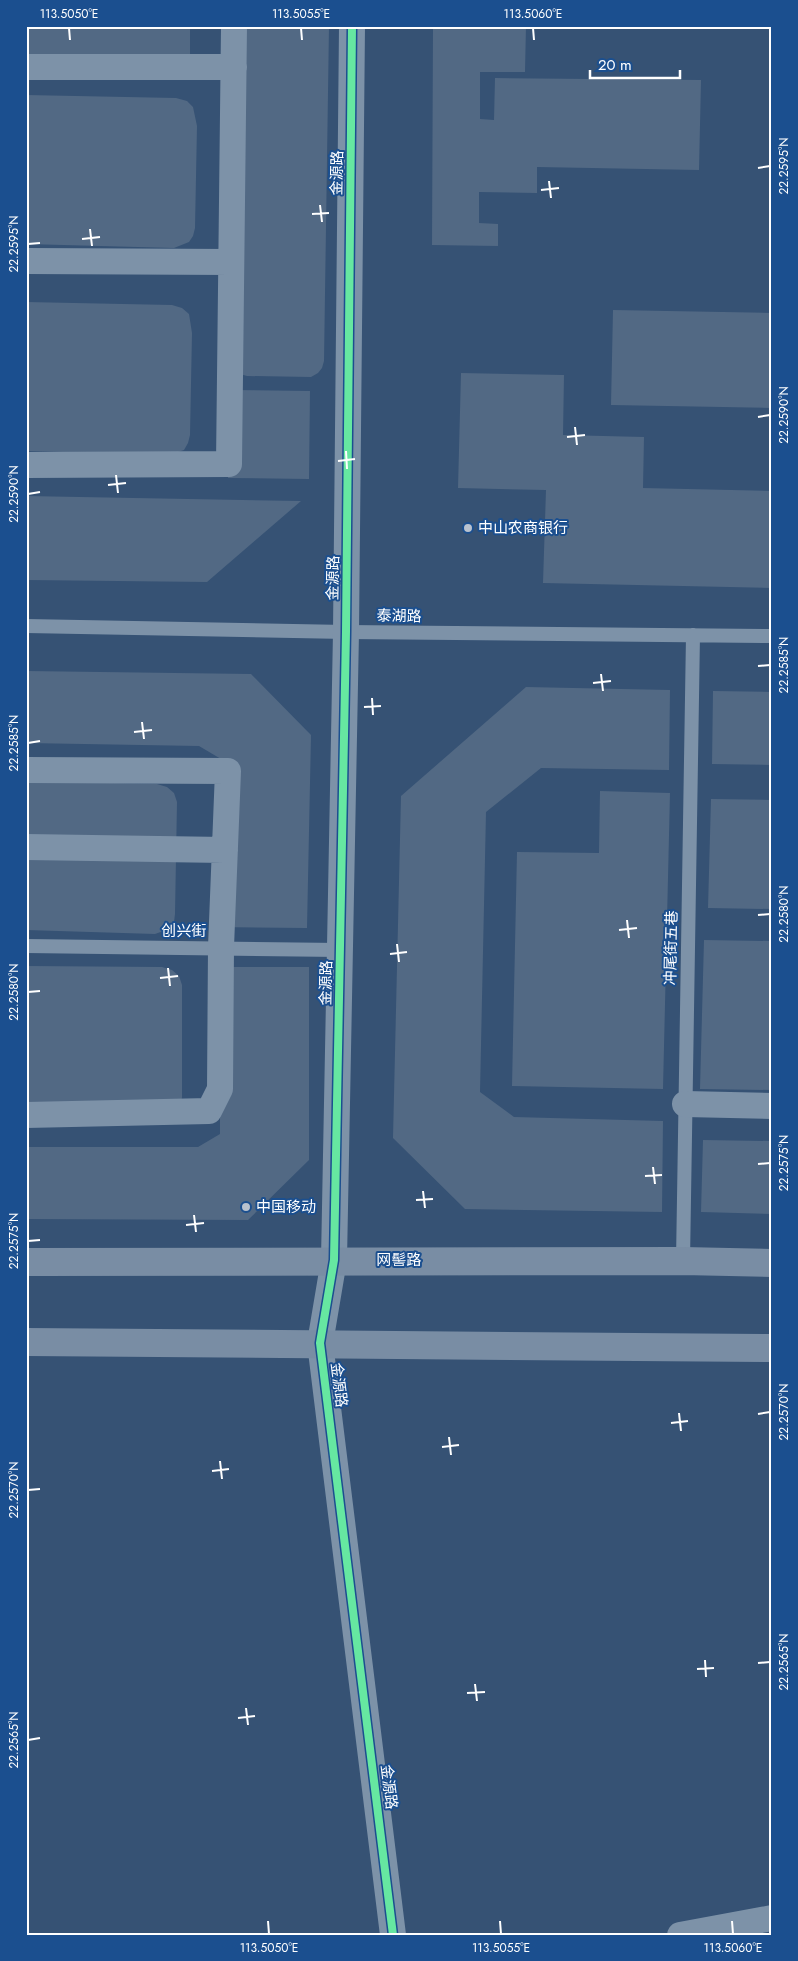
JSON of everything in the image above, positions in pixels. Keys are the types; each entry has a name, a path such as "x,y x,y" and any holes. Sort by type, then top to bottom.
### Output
{"main road":[{"name":"网髻路","path":"26,1262 334,1260 772,1263"},
{"path":"26,1342 772,1348"}],"street":[{"path":"26,465 229,464 234,26"},
{"name":"金源路","path":"352,26 346,632 334,1260 320,1343 393,1935"},
{"path":"26,67 234,67"},
{"path":"26,262 231,262"},
{"path":"26,770 228,770 221,947 220,1089 209,1111 26,1115"},
{"path":"26,847 225,850"},
{"path":"685,1104 772,1106"},
{"path":"680,1935 772,1918"}],"lane":[{"name":"泰湖路","path":"26,626 346,632 772,636"},
{"name":"冲尾街五巷","path":"683,1261 692,635"},
{"name":"创兴街","path":"26,946 340,950"}],"building":[{"path":"26,26 190,26 190,62 26,59"},
{"path":"235,26 329,26 324,361 318,373 311,377 247,376 240,374"},
{"path":"433,26 526,26 525,72 480,72 480,119 494,120 495,78 701,80 699,170 537,167 537,193 479,192 479,223 498,224 498,246 432,245"},
{"path":"26,95 176,98 187,101 193,107 197,126 195,228 189,242 174,248 26,244"},
{"path":"26,302 172,305 182,308 189,314 192,333 190,435 184,450 169,455 26,451"},
{"path":"613,310 772,313 772,408 611,405"},
{"path":"461,373 564,375 563,435 644,437 643,488 772,491 772,588 543,583 546,490 458,488"},
{"path":"230,390 310,391 309,479 228,478"},
{"path":"26,496 301,501 207,582 26,580"},
{"path":"26,671 251,674 311,735 307,928 217,927 221,759 199,746 26,743"},
{"path":"526,687 670,690 669,770 541,768 486,812 480,1092 514,1117 663,1121 662,1212 465,1209 393,1138 401,796"},
{"path":"713,691 772,692 772,765 712,764"},
{"path":"26,781 157,784 167,787 174,793 177,802 175,914 174,922 169,929 155,934 26,930"},
{"path":"600,791 670,793 663,1089 512,1086 517,852 599,853"},
{"path":"711,799 772,800 772,909 708,908"},
{"path":"704,940 772,941 772,1090 700,1089"},
{"path":"26,966 162,967 172,970 179,976 182,985 181,1105 26,1115"},
{"path":"220,967 309,967 309,1160 248,1220 26,1219 26,1147 198,1147 220,1134"},
{"path":"703,1140 772,1141 772,1214 701,1212"}],"cycle path":[{"path":"352,26 346,632 334,1260 320,1343 393,1935"}],"place":[{"name":"中山农商银行","path":"468,528"},
{"name":"中国移动","path":"246,1207"}]}
